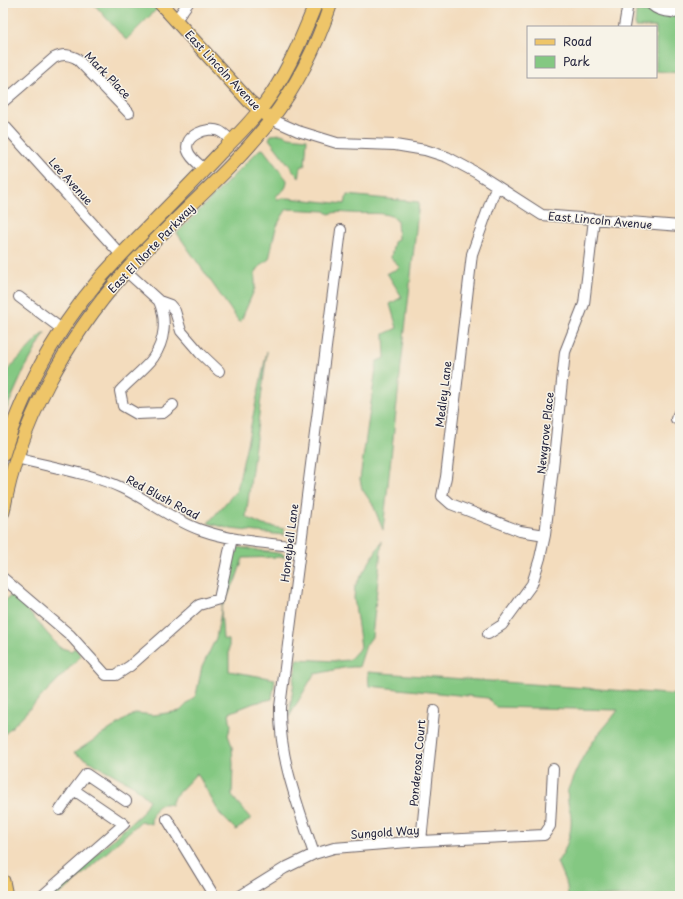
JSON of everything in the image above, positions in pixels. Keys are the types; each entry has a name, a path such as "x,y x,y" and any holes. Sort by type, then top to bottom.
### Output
{"main road":[{"name":"East Lincoln Avenue","path":"160,3 249,101 271,119"},
{"name":"East El Norte Parkway","path":"3,456 12,428 30,387 63,330 95,285 121,255 205,170 259,110 284,73 316,3"},
{"name":"East El Norte Parkway","path":"3,512 16,458 42,395 71,342 98,304 126,271 227,170 271,119 303,70 331,3"},
{"path":"3,456 16,458"},
{"path":"3,881 6,896"}],"street":[{"path":"176,20 188,3"},
{"path":"624,26 628,3"},
{"path":"650,3 654,8 680,13"},
{"name":"Mark Place","path":"3,102 54,58 62,54 76,58 129,113"},
{"name":"East Lincoln Avenue","path":"271,119 298,131 337,143 395,145 425,150 448,157 475,172 496,187 542,215 680,226"},
{"name":"Lee Avenue","path":"3,124 121,255"},
{"path":"205,170 188,152 187,146 190,138 197,134 213,130 219,131 232,141"},
{"name":"Medley Lane","path":"496,187 472,254 446,477 442,496 451,504 520,531 545,535"},
{"name":"Newgrove Place","path":"488,634 502,625 532,584 540,558 545,535 565,352 584,304 594,219"},
{"name":"Honeybell Lane","path":"314,854 284,760 279,730 280,707 341,230"},
{"path":"126,271 159,301 164,312 164,322 160,345 153,359 120,391 123,406 137,414 163,413 173,405"},
{"path":"18,298 63,330"},
{"path":"159,301 170,304 173,308 181,331 200,353 219,371"},
{"name":"Red Blush Road","path":"16,458 92,477 123,488 175,519 200,530 232,538 300,547"},
{"path":"3,578 70,635 106,675 116,675 130,666 199,605 219,599 232,538"},
{"name":"Ponderosa Court","path":"421,841 434,711"},
{"name":"Sungold Way","path":"240,896 285,868 314,854 334,848 421,841 544,835 550,826 553,769"},
{"path":"60,810 86,774 126,801"},
{"path":"42,896 124,824 74,790"},
{"path":"167,819 214,896"}],"green space":[{"path":"93,3 152,3 157,9 126,40"},
{"path":"636,11 680,15 680,73 657,71 657,26 635,26"},
{"path":"281,134 289,137 307,139 305,165 301,167 299,178 269,139 271,135"},
{"path":"263,149 287,180 285,188 276,196 277,199 288,198 345,204 347,195 419,202 383,530 373,505 362,489 360,479 377,361 385,358 384,334 397,328 390,304 402,297 387,273 400,268 391,258 394,242 398,239 397,219 392,216 380,214 337,212 329,214 325,211 287,209 276,228 269,259 261,265 255,273 255,288 240,323 177,233 259,150"},
{"path":"43,333 45,333 24,370 3,417 3,390 6,387 7,371"},
{"path":"267,351 246,517 263,525 284,529 284,535 231,529 208,523 237,490"},
{"path":"382,541 372,637 366,645 359,667 342,668 314,674 289,717 297,659 336,661 349,660 361,647 354,598 355,586"},
{"path":"236,547 283,554 285,557 243,558 236,579 222,607 233,549"},
{"path":"11,596 16,597 59,647 71,651 75,648 81,656 3,736 3,602"},
{"path":"221,611 223,639 229,640 229,671 275,679 272,699 254,703 229,713 231,726 228,735 232,746 233,764 232,796 251,819 236,830 220,814 197,773 174,797 171,805 162,804 156,808 152,815 151,824 141,821 70,886 57,896 49,896 141,814 149,800 133,785 74,753 135,713 154,715 180,711 196,695 202,667 216,638"},
{"path":"368,672 680,695 680,896 568,896 567,886 557,862 567,845 569,838 571,817 568,789 578,766 587,751 618,710 496,707 488,698 369,686"}]}
